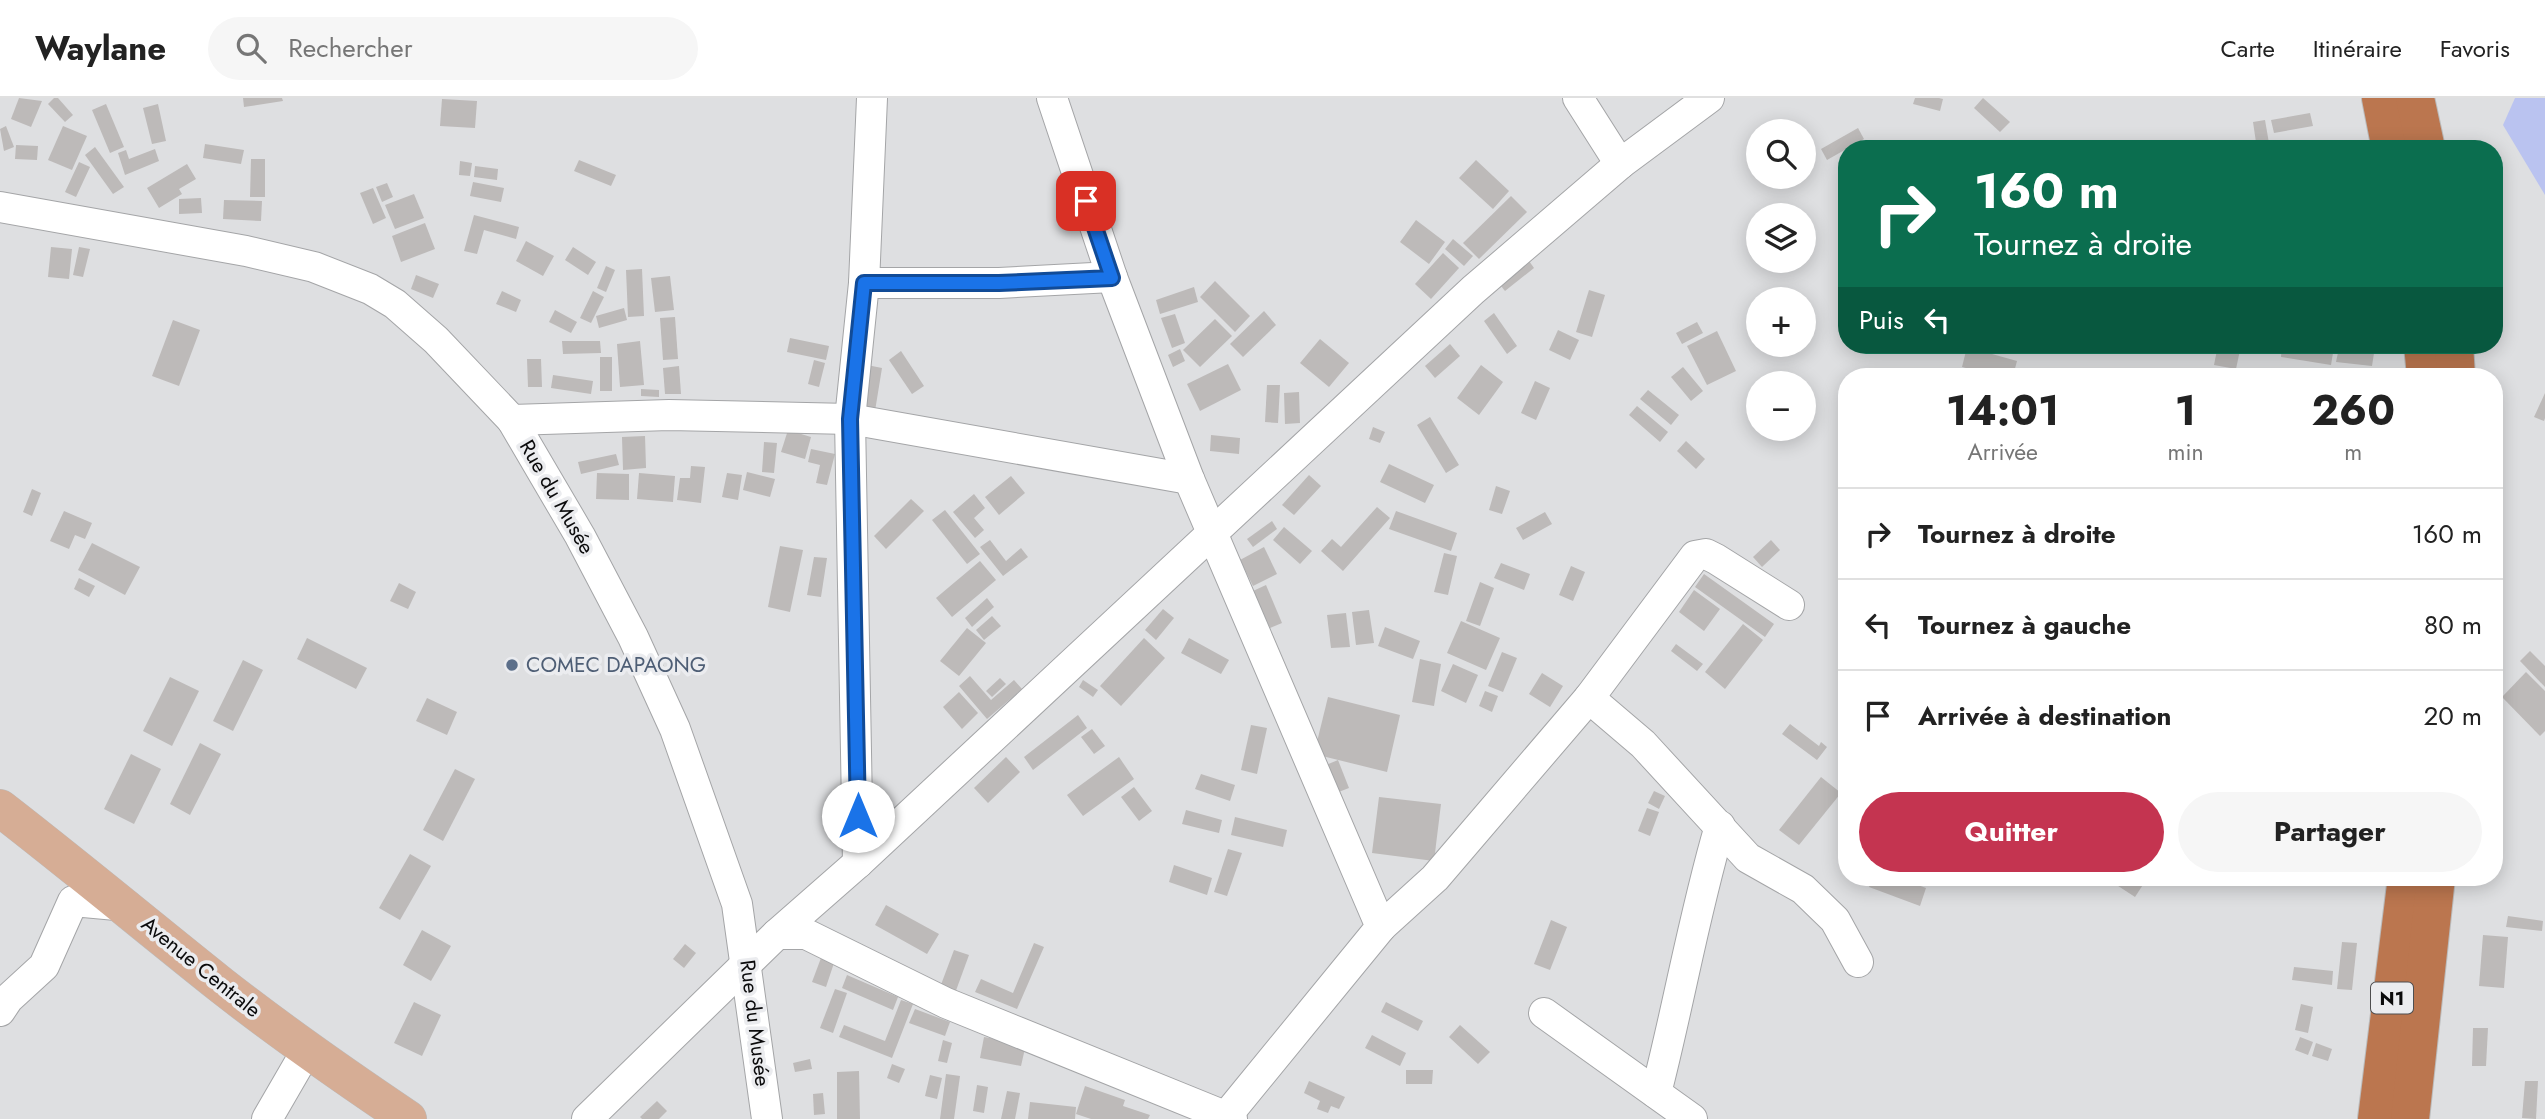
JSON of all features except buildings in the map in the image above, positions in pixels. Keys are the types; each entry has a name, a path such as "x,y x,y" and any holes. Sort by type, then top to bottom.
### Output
{"highway":[{"path":"2381,98 2389,140"},
{"path":"2415,98 2424,140"},
{"name":"N1","path":"2376,1119 2406,886"},
{"name":"N1","path":"2410,1119 2435,886"}],"main road":[{"name":"Avenue Centrale","path":"0,808 127,906 220,984 307,1050 408,1119"}],"street":[{"path":"858,863 850,419 864,283 872,98"},
{"path":"1052,98 1112,278 1189,479 1381,927"},
{"path":"1578,98 1620,164"},
{"path":"587,1119 777,934 858,863 1473,290 1620,164 1709,98"},
{"name":"Rue du Musée","path":"0,207 246,251 314,267 370,289 395,304 436,340 512,420 580,536 633,637 675,729 737,904 748,962 767,1119"},
{"path":"864,283 999,283 1112,278"},
{"path":"512,420 669,415 850,419 1189,479"},
{"path":"777,934 806,934 946,1003 1227,1118 1381,927 1436,878 1589,698 1688,563 1700,553 1716,559 1789,605"},
{"path":"1589,698 1643,744 1748,858 1803,889 1835,920 1858,962"},
{"path":"1656,1093 1678,1006 1702,888 1720,826"},
{"path":"0,1011 8,999 44,966 73,901 127,906"},
{"path":"1544,1013 1692,1119"},
{"path":"267,1119 307,1050"}],"shaded area":[{"path":"2515,98 2545,98 2545,195 2503,125"}],"place":[{"name":"COMEC DAPAONG","path":"512,665"}],"route":[{"path":"858,816 850,419 864,283 999,283 1112,278 1086,201"}]}
